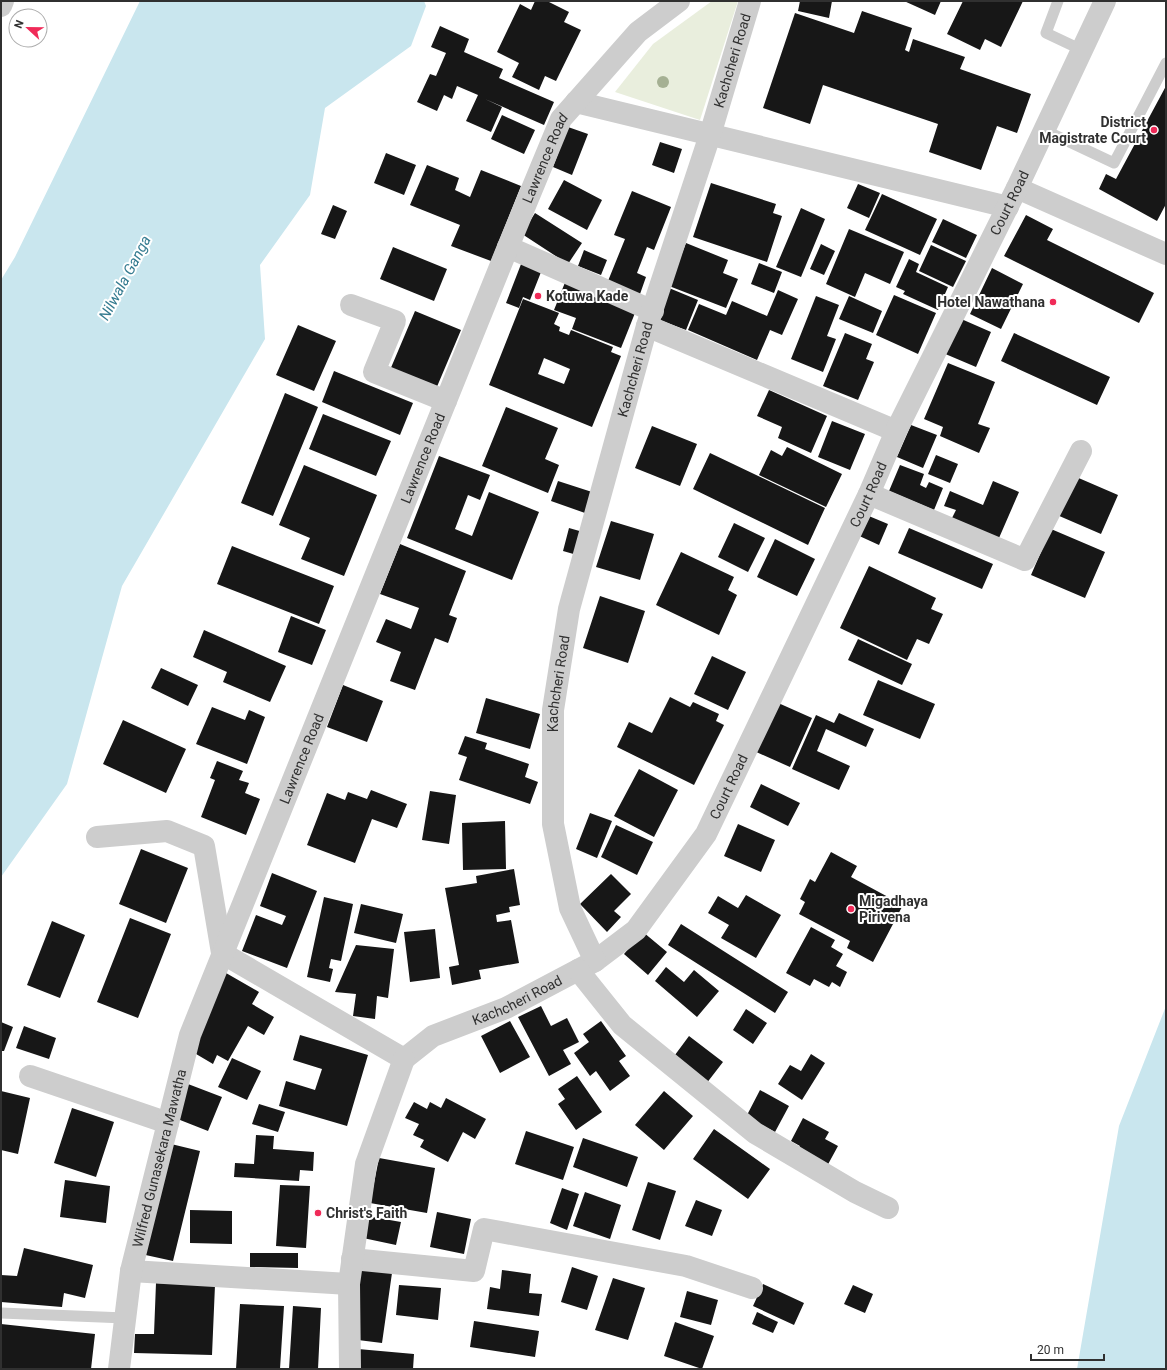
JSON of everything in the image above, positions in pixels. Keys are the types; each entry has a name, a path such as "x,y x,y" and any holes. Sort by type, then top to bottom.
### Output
{"street":[{"path":"1,6 3,1"},
{"name":"Kachcheri Road","path":"404,1058 433,1036 506,1008 586,965 570,908 553,824 553,710 569,609 650,319 710,135 750,1"},
{"name":"Court Road","path":"586,965 636,930 706,834 869,494 896,431 1013,198 1105,1"},
{"name":"Lawrence Road","path":"222,954 561,119 638,32 669,3"},
{"path":"576,102 710,135 1013,198 1166,254"},
{"path":"508,247 650,319 896,431"},
{"path":"351,305 395,321 374,372 446,401"},
{"path":"869,494 1025,560 1081,450"},
{"path":"97,837 168,831 204,846 222,954 404,1058 366,1164 349,1284 350,1369"},
{"name":"Wilfred Gunasekara Mawatha","path":"119,1369 131,1271 190,1035 222,954"},
{"path":"586,965 622,1025 755,1133 855,1192 888,1208"},
{"path":"30,1076 168,1123"},
{"path":"352,1259 474,1271 484,1229 686,1266 752,1288"},
{"path":"131,1271 349,1284"}],"lane":[{"path":"1058,1 1046,33 1082,50"},
{"path":"1044,130 1114,163 1166,63"},
{"path":"1,1313 125,1318"}],"green space":[{"path":"712,1 738,1 700,120 615,92 653,44"}],"water":[{"name":"Nilwala Ganga","path":"140,1 424,1 426,6 411,46 325,108 310,195 260,265 265,339 122,586 67,784 1,877 1,280 15,257"},
{"path":"1166,1006 1166,1369 1077,1369 1119,1126"}],"building":[{"path":"535,1 547,1 569,12 564,22 581,30 556,81 545,76 539,90 512,77 519,63 497,52 520,4 531,10"},
{"path":"800,1 832,1 829,18 798,11"},
{"path":"904,1 941,1 935,15"},
{"path":"963,1 1023,1 1001,47 985,39 980,50 947,34"},
{"path":"862,11 912,28 905,50 909,52 913,39 965,57 960,69 1031,94 1017,133 997,126 981,170 929,152 938,124 823,85 810,124 763,108 795,13 854,33"},
{"path":"440,26 469,39 464,52 503,69 499,78 554,102 544,125 485,99 502,107 491,132 466,121 478,95 457,86 452,99 444,95 437,111 417,102 430,74 436,76 446,53 431,47"},
{"name":"District Magistrate Court","path":"1166,86 1166,204 1157,221 1099,189 1106,174 1116,179"},
{"path":"502,115 535,130 524,154 491,139"},
{"path":"568,127 588,134 572,175 553,167"},
{"path":"660,142 682,149 674,173 652,165"},
{"path":"386,153 416,165 404,195 374,183"},
{"path":"427,165 459,178 455,190 470,197 481,170 521,186 491,261 451,246 460,225 410,205"},
{"path":"564,180 602,200 587,230 548,209"},
{"path":"711,183 776,204 773,213 782,216 767,262 693,237"},
{"path":"858,184 880,193 869,218 847,208"},
{"path":"632,191 671,207 654,250 647,247 637,273 646,277 640,294 608,281 625,239 614,235"},
{"path":"882,194 937,219 920,255 865,230"},
{"path":"333,205 347,211 335,239 321,234"},
{"path":"801,208 825,219 801,277 776,267"},
{"path":"535,213 582,243 568,264 522,234"},
{"path":"1026,215 1053,229 1047,240 1154,293 1139,323 1004,256"},
{"path":"943,219 977,235 966,258 932,242"},
{"path":"849,229 904,252 890,284 865,273 855,297 826,284"},
{"path":"686,243 728,260 723,273 738,279 726,308 669,286"},
{"path":"821,244 835,251 824,275 810,269"},
{"path":"931,245 966,261 953,287 919,271"},
{"path":"393,247 447,269 434,301 380,279"},
{"path":"584,250 607,260 601,275 578,266"},
{"path":"523,259 543,267 530,300 523,297 519,308 506,303"},
{"path":"909,259 919,264 916,272 948,287 938,310 903,294 905,291 896,287"},
{"path":"759,263 782,272 774,293 751,284"},
{"path":"992,268 1023,284 1001,329 970,314"},
{"path":"566,280 637,308 621,348 572,329 576,318 554,310"},
{"path":"669,288 698,300 686,330 657,319"},
{"path":"778,290 798,299 782,335 770,330 757,360 688,330 699,304 726,315 732,301 767,316"},
{"path":"894,295 936,313 918,354 876,335"},
{"path":"816,296 839,305 827,336 836,339 823,372 791,359"},
{"path":"849,296 882,311 873,333 839,319"},
{"path":"523,299 559,313 554,324 560,327 559,331 569,335 571,330 613,347 611,352 621,356 592,427 489,385","holes":["544,358 570,369 564,384 538,374"]},
{"path":"415,311 461,330 436,389 390,370"},
{"path":"959,318 991,332 976,367 943,353"},
{"path":"298,325 336,341 314,391 276,375"},
{"path":"845,333 872,344 866,359 874,362 858,400 823,386"},
{"path":"1014,333 1110,377 1097,405 1001,361"},
{"path":"948,363 995,382 978,424 990,428 979,453 940,436 943,427 924,419"},
{"path":"334,371 413,403 400,435 322,402"},
{"path":"769,390 827,416 811,453 778,438 782,427 757,416"},
{"path":"285,393 318,407 273,516 241,503"},
{"path":"506,407 558,428 545,459 559,465 548,493 482,466"},
{"path":"323,414 391,441 376,476 309,449"},
{"path":"832,421 865,434 850,470 818,457"},
{"path":"911,425 937,435 923,468 897,457"},
{"path":"652,426 697,444 680,486 635,468"},
{"path":"787,447 842,474 826,507 759,475 771,450 782,456"},
{"path":"710,453 825,508 808,545 693,489"},
{"path":"936,455 958,464 950,483 928,474"},
{"path":"439,456 490,475 480,500 468,495 455,529 472,536 489,492 539,512 512,580 407,538"},
{"path":"304,465 377,495 344,576 301,559 310,538 279,525"},
{"path":"900,465 924,474 920,485 926,488 929,482 943,488 934,510 889,491"},
{"path":"1074,476 1118,495 1101,534 1057,515"},
{"path":"558,481 592,492 585,513 551,501"},
{"path":"993,481 1019,492 999,538 952,518 956,510 944,506 950,491 983,505"},
{"path":"864,514 888,524 879,545 855,534"},
{"path":"611,521 654,534 640,580 596,567"},
{"path":"734,523 765,538 748,572 718,557"},
{"path":"569,528 583,532 577,555 563,551"},
{"path":"909,528 993,564 982,589 898,553"},
{"path":"1051,529 1105,552 1085,598 1031,575"},
{"path":"775,539 815,559 797,596 757,577"},
{"path":"400,544 466,571 449,615 457,618 448,643 435,638 415,690 390,681 401,652 376,642 386,619 411,629 419,608 380,594"},
{"path":"232,546 334,586 319,624 217,584"},
{"path":"681,552 734,577 728,590 737,595 719,635 656,605"},
{"path":"869,566 936,598 931,609 943,614 929,644 917,639 907,660 840,628"},
{"path":"600,596 645,611 628,663 583,648"},
{"path":"291,616 326,630 312,665 278,652"},
{"path":"204,630 286,666 270,702 223,682 227,672 193,657"},
{"path":"858,639 912,664 902,685 848,660"},
{"path":"712,656 746,672 728,710 694,694"},
{"path":"161,668 198,685 188,706 151,688"},
{"path":"878,680 935,704 920,739 863,715"},
{"path":"343,685 383,701 367,742 327,727"},
{"path":"670,697 690,707 693,702 719,714 716,721 724,725 694,785 617,747 629,722 652,733"},
{"path":"486,698 540,714 530,749 476,733"},
{"path":"776,702 812,718 790,767 754,751"},
{"path":"212,707 245,720 249,710 265,717 247,764 196,744"},
{"path":"839,713 874,729 866,747 826,729 817,751 850,766 839,790 792,769 816,715 834,723"},
{"path":"123,720 186,749 166,793 103,764"},
{"path":"465,736 487,743 485,749 529,764 525,777 538,782 530,804 459,780 467,757 458,754"},
{"path":"217,761 243,771 239,780 249,783 245,793 260,799 246,835 201,817 215,780 210,778"},
{"path":"639,769 678,790 654,837 614,816"},
{"path":"761,784 800,803 788,826 750,807"},
{"path":"371,790 407,804 397,828 372,819 355,863 307,845 327,793 345,800 348,792 367,799"},
{"path":"430,791 456,795 449,844 422,840"},
{"path":"590,813 612,821 597,858 576,849"},
{"path":"505,821 506,869 463,870 462,823"},
{"path":"738,824 775,840 761,872 724,856"},
{"path":"616,825 653,842 637,875 601,857"},
{"path":"141,849 188,868 166,923 119,904"},
{"name":"Migadhaya Pirivena","path":"831,852 857,866 851,877 903,905 873,962 847,948 850,941 799,914 805,902 800,899 810,879 815,882"},
{"path":"514,869 520,905 509,907 510,912 496,915 497,922 511,920 519,963 479,970 481,979 452,985 449,967 459,965 445,888 477,883 476,876"},
{"path":"272,873 317,891 287,968 242,951 256,915 282,925 286,916 260,906"},
{"path":"611,874 631,894 614,911 621,917 607,932 580,904"},
{"path":"746,895 781,915 756,958 721,938 729,925 708,913 718,896 738,908"},
{"path":"324,897 353,904 341,961 331,959 329,968 333,969 330,982 307,977"},
{"path":"361,904 403,914 396,943 354,933"},
{"path":"130,918 171,934 138,1018 97,1002"},
{"path":"52,921 85,935 60,998 27,985"},
{"path":"681,924 788,992 775,1013 668,945"},
{"path":"811,927 835,940 831,947 843,954 836,966 847,972 840,987 832,982 829,987 814,979 810,986 786,973"},
{"path":"435,929 440,978 410,982 404,932"},
{"path":"643,932 667,952 648,975 624,954"},
{"path":"356,945 394,949 388,998 377,996 375,1019 353,1016 356,994 335,992"},
{"path":"666,967 684,982 694,970 719,991 697,1017 655,981"},
{"path":"226,973 259,992 252,1004 274,1017 264,1035 248,1026 228,1061 217,1055 213,1064 191,1051"},
{"path":"541,1006 551,1026 567,1018 579,1042 563,1050 571,1064 549,1076 518,1017"},
{"path":"746,1009 767,1023 753,1044 733,1030"},
{"path":"510,1021 530,1057 500,1073 481,1036"},
{"path":"601,1021 626,1056 619,1061 630,1076 610,1091 596,1071 590,1076 574,1053 589,1042 583,1034"},
{"path":"1,1022 13,1027 4,1051 1,1051"},
{"path":"24,1026 56,1038 49,1059 16,1048"},
{"path":"300,1035 368,1055 347,1126 279,1106 286,1081 315,1090 322,1069 293,1060"},
{"path":"689,1036 723,1062 706,1084 672,1059"},
{"path":"811,1054 825,1063 802,1100 778,1084 790,1065 801,1071"},
{"path":"232,1058 261,1071 247,1100 218,1087"},
{"path":"577,1076 602,1112 576,1130 558,1104 565,1099 558,1089"},
{"path":"188,1084 222,1097 208,1131 175,1118"},
{"path":"760,1090 789,1106 775,1132 746,1117"},
{"path":"1,1091 30,1098 18,1154 1,1150"},
{"path":"664,1091 693,1116 664,1150 635,1125"},
{"path":"446,1098 486,1119 475,1139 463,1132 448,1162 420,1147 424,1140 413,1135 419,1124 405,1118 414,1102 427,1109 430,1102 441,1108"},
{"path":"259,1104 285,1112 278,1132 252,1124"},
{"path":"72,1108 114,1122 96,1177 54,1163"},
{"path":"803,1118 829,1132 825,1139 838,1146 826,1168 796,1152 800,1146 791,1141"},
{"path":"714,1129 770,1169 748,1199 693,1159"},
{"path":"526,1131 574,1147 563,1180 515,1164"},
{"path":"256,1135 274,1136 273,1149 314,1152 313,1171 300,1170 299,1181 234,1177 235,1163 254,1164"},
{"path":"583,1138 638,1157 627,1187 573,1167"},
{"path":"167,1143 200,1151 173,1261 141,1254"},
{"path":"379,1158 435,1168 427,1213 370,1203"},
{"path":"65,1180 110,1186 106,1223 60,1217"},
{"path":"648,1182 676,1191 660,1240 632,1230"},
{"path":"280,1185 310,1186 306,1248 276,1246"},
{"path":"562,1188 579,1194 567,1230 550,1223"},
{"path":"585,1192 621,1205 610,1239 573,1226"},
{"path":"696,1200 722,1210 712,1236 685,1226"},
{"path":"190,1210 232,1211 232,1244 190,1243"},
{"path":"437,1212 471,1219 464,1254 430,1247"},
{"path":"367,1216 401,1222 396,1245 363,1238"},
{"path":"24,1248 93,1265 85,1298 64,1293 62,1307 1,1302 1,1275 17,1276"},
{"path":"250,1253 298,1253 298,1268 250,1267"},
{"path":"572,1267 598,1276 587,1310 561,1302"},
{"path":"360,1269 392,1273 382,1343 350,1339"},
{"path":"502,1270 531,1274 529,1293 542,1294 539,1316 487,1309 490,1287 500,1289"},
{"path":"613,1278 645,1288 628,1340 595,1330"},
{"path":"156,1283 215,1285 212,1355 134,1353 135,1334 154,1334"},
{"path":"763,1284 804,1303 794,1325 753,1306"},
{"path":"399,1285 441,1288 438,1320 396,1315"},
{"path":"853,1285 873,1294 865,1313 844,1304"},
{"path":"687,1291 718,1300 711,1325 680,1317"},
{"path":"240,1304 284,1306 280,1369 236,1369"},
{"path":"293,1306 321,1308 318,1369 289,1369"},
{"path":"757,1312 778,1322 773,1333 752,1324"},
{"path":"474,1321 539,1331 535,1357 470,1347"},
{"path":"675,1322 714,1336 702,1369 664,1356"},
{"path":"1,1324 95,1334 91,1369 1,1369"},
{"path":"358,1349 414,1354 413,1369 356,1369"}],"place":[{"name":"District Magistrate Court","path":"1154,130"},
{"name":"Kotuwa Kade","path":"538,296"},
{"name":"Hotel Nawathana","path":"1053,302"},
{"name":"Migadhaya Pirivena","path":"851,909"},
{"name":"Christ's Faith","path":"318,1213"}]}
